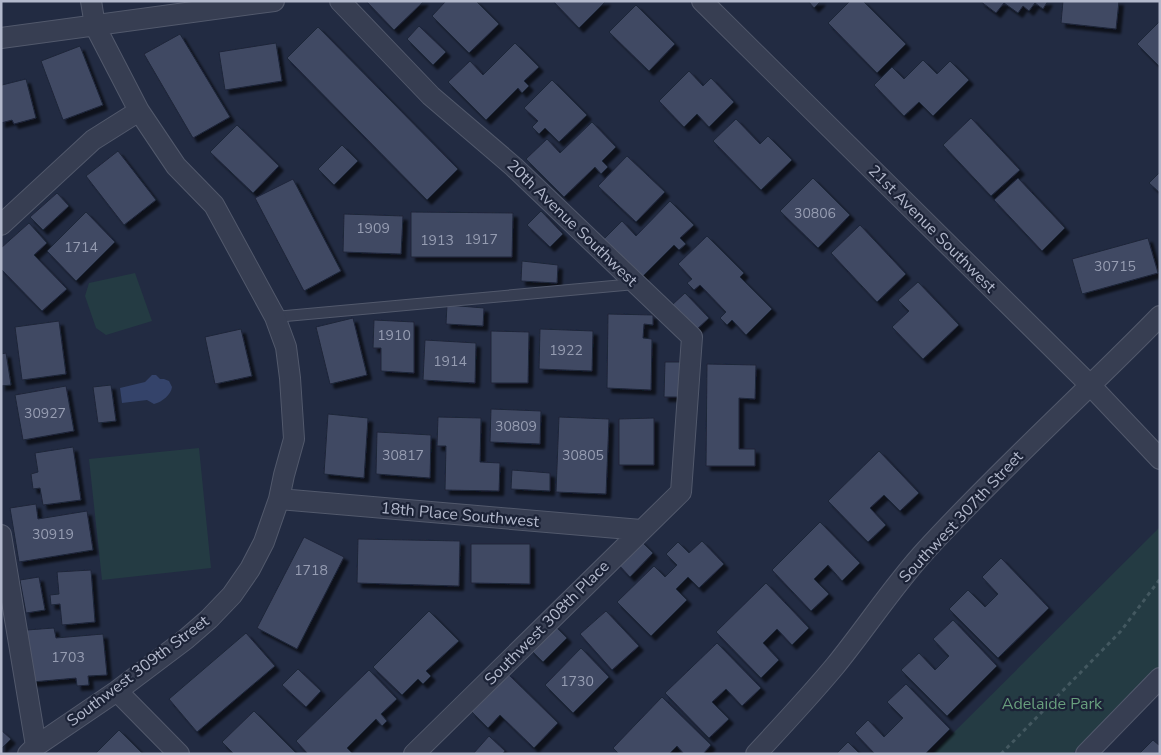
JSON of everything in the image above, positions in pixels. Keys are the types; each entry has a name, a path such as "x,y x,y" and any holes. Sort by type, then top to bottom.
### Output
{"street":[{"name":"Southwest 309th Street","path":"32,750 117,691 186,639 232,595 250,569 264,542 280,499 284,475 294,439 286,347 275,316 214,205 176,166 139,111 95,26 91,1"},
{"path":"1,38 274,1"},
{"name":"20th Avenue Southwest","path":"340,1 431,96 514,167 692,337 681,492"},
{"name":"21st Avenue Southwest","path":"702,1 1091,386 1160,459"},
{"path":"1,225 94,140 139,111"},
{"name":"Southwest 307th Street","path":"756,754 835,666 924,552 971,502 1160,316"},
{"name":"Southwest 308th Place","path":"414,754 681,492"},
{"name":"18th Place Southwest","path":"280,499 641,530"},
{"path":"1,535 32,750"},
{"path":"1086,754 1160,678"},
{"path":"117,691 179,754"}],"lane":[{"path":"275,316 635,284"}],"path":[{"path":"1001,754 1121,631 1160,579"}],"green space":[{"path":"135,273 152,321 106,335 96,328 85,296 89,283"},
{"path":"199,448 211,568 102,580 89,459"},
{"name":"Adelaide Park","path":"1160,527 1160,666 1072,754 932,754"}],"water":[{"path":"152,375 169,381 172,387 166,398 154,404 147,400 122,403 120,388 145,382"}],"building":[{"path":"366,1 424,1 394,30"},
{"path":"446,1 476,1 499,24 469,53 432,16"},
{"path":"553,1 606,1 579,28"},
{"path":"808,1 821,1 814,8"},
{"path":"850,1 863,1 906,44 877,73 828,23"},
{"path":"980,1 1048,1 1043,9 1035,3 1029,11 1023,6 1018,13 1004,3 996,13"},
{"path":"1063,1 1119,1 1116,29 1061,23"},
{"path":"636,5 675,44 649,71 609,32"},
{"path":"1160,21 1160,67 1137,44"},
{"path":"419,26 446,52 433,65 407,39"},
{"path":"318,27 458,169 427,200 287,58"},
{"path":"180,34 230,117 193,138 144,54"},
{"path":"276,43 282,81 225,90 219,52"},
{"path":"515,43 539,67 524,81 529,86 522,93 518,88 486,120 448,82 470,61 483,75"},
{"path":"80,46 103,105 63,120 41,61"},
{"path":"923,60 937,74 950,61 969,80 933,116 919,102 904,116 874,85 892,67 904,79"},
{"path":"689,71 703,86 711,78 734,102 709,127 697,114 684,127 659,101"},
{"path":"26,79 36,118 14,124 12,120 1,123 1,83 2,85"},
{"path":"552,80 587,115 559,142 545,128 539,134 532,127 538,121 524,108"},
{"path":"971,118 1020,170 991,196 943,145"},
{"path":"736,119 760,144 768,136 792,160 761,190 713,141"},
{"path":"592,122 616,147 602,161 608,167 601,174 595,167 564,197 526,159 547,139 560,153"},
{"path":"237,125 279,166 253,193 210,152"},
{"path":"342,145 358,161 334,185 318,169"},
{"path":"118,151 156,200 124,225 86,176"},
{"path":"627,156 665,192 636,222 598,186"},
{"path":"1160,172 1160,193 1149,183"},
{"path":"813,178 850,215 818,248 780,211"},
{"path":"1018,178 1065,228 1042,251 994,200"},
{"path":"293,179 341,271 304,291 255,198"},
{"path":"57,193 69,206 43,230 30,217"},
{"path":"670,201 694,225 680,238 686,244 679,250 674,245 643,276 604,239 622,221 636,236"},
{"path":"541,211 563,234 550,247 527,225"},
{"path":"86,212 115,242 76,281 47,251"},
{"path":"411,212 513,213 512,257 411,257"},
{"path":"344,214 403,216 401,254 343,252"},
{"path":"29,223 47,243 34,255 67,289 42,311 1,269 1,248"},
{"path":"860,225 906,274 877,302 831,253"},
{"path":"707,236 744,273 740,277 772,309 746,335 732,320 727,325 720,318 726,312 700,285 694,290 687,283 692,279 678,264"},
{"path":"1148,238 1158,273 1082,294 1072,259"},
{"path":"522,261 558,265 557,283 521,281"},
{"path":"918,282 959,325 923,359 892,327 909,311 898,300"},
{"path":"685,293 709,318 696,330 672,305"},
{"path":"447,305 484,308 483,326 446,324"},
{"path":"608,314 653,315 653,325 644,324 643,338 652,339 651,390 607,388"},
{"path":"353,318 367,375 330,384 316,327"},
{"path":"374,320 414,322 414,373 381,371 381,348 373,348"},
{"path":"59,321 66,374 22,380 15,327"},
{"path":"241,329 252,376 215,384 205,337"},
{"path":"540,329 593,331 592,371 539,369"},
{"path":"491,331 529,332 528,383 491,383"},
{"path":"425,340 476,343 475,383 423,380"},
{"path":"6,353 11,385 1,386 1,354"},
{"path":"665,362 683,362 682,397 664,397"},
{"path":"707,364 756,365 755,399 739,398 739,449 755,449 755,466 706,466"},
{"path":"111,385 116,421 98,423 93,387"},
{"path":"66,386 74,431 23,440 15,395"},
{"path":"491,409 541,411 540,444 490,442"},
{"path":"328,414 368,418 364,478 324,474"},
{"path":"438,417 481,418 480,462 500,463 499,491 445,490 446,446 437,446"},
{"path":"559,417 609,419 606,494 556,492"},
{"path":"654,418 654,465 619,465 619,419"},
{"path":"377,432 431,435 430,478 376,474"},
{"path":"73,447 81,500 43,505 40,488 33,489 31,474 38,472 35,453"},
{"path":"879,451 919,493 900,511 884,495 870,508 886,525 868,542 828,501"},
{"path":"512,470 550,473 550,491 511,489"},
{"path":"36,504 38,519 87,511 93,550 19,562 10,508"},
{"path":"820,522 860,563 842,581 828,565 814,579 829,594 811,611 772,570"},
{"path":"304,537 344,557 297,649 257,628"},
{"path":"358,539 460,541 459,586 357,583"},
{"path":"640,540 653,553 630,577 617,563"},
{"path":"702,541 724,564 699,588 688,577 676,589 687,600 651,636 617,602 654,566 665,577 677,565 666,554 678,542 689,553"},
{"path":"471,544 530,544 530,584 471,583"},
{"path":"1001,558 1049,608 998,658 949,609 968,590 985,607 998,594 982,577"},
{"path":"91,570 95,622 62,625 60,604 51,605 50,595 59,594 57,572"},
{"path":"39,577 45,610 26,613 20,580"},
{"path":"766,583 809,628 792,645 777,629 763,643 779,660 761,678 716,632"},
{"path":"429,611 459,641 426,671 431,676 423,684 418,679 402,695 373,667"},
{"path":"606,611 639,646 612,670 580,634"},
{"path":"953,620 997,666 947,716 901,670 919,653 935,670 949,656 933,639"},
{"path":"554,625 567,638 543,662 530,649"},
{"path":"54,628 56,638 103,634 107,675 88,676 89,685 77,686 76,678 32,682 27,630"},
{"path":"246,633 275,666 197,732 169,699"},
{"path":"717,643 761,688 742,706 726,689 712,702 729,719 709,738 665,693"},
{"path":"581,648 609,677 573,713 545,685"},
{"path":"298,669 321,691 306,707 282,685"},
{"path":"369,670 397,699 381,714 387,721 382,726 376,719 347,748 353,754 308,754 296,741"},
{"path":"507,673 558,723 534,748 500,715 488,728 471,711"},
{"path":"906,684 950,729 925,754 875,754 855,733 868,720 884,737 903,718 887,702"},
{"path":"662,697 711,745 703,754 684,754 677,746 669,754 619,754 613,748"},
{"path":"254,711 297,754 234,754 222,742"},
{"path":"1,730 11,739 1,749"},
{"path":"119,730 143,754 95,754"},
{"path":"489,736 505,751 502,754 473,754"},
{"path":"1153,740 1160,746 1160,754 1139,754"},
{"path":"848,742 860,754 836,754"}]}
